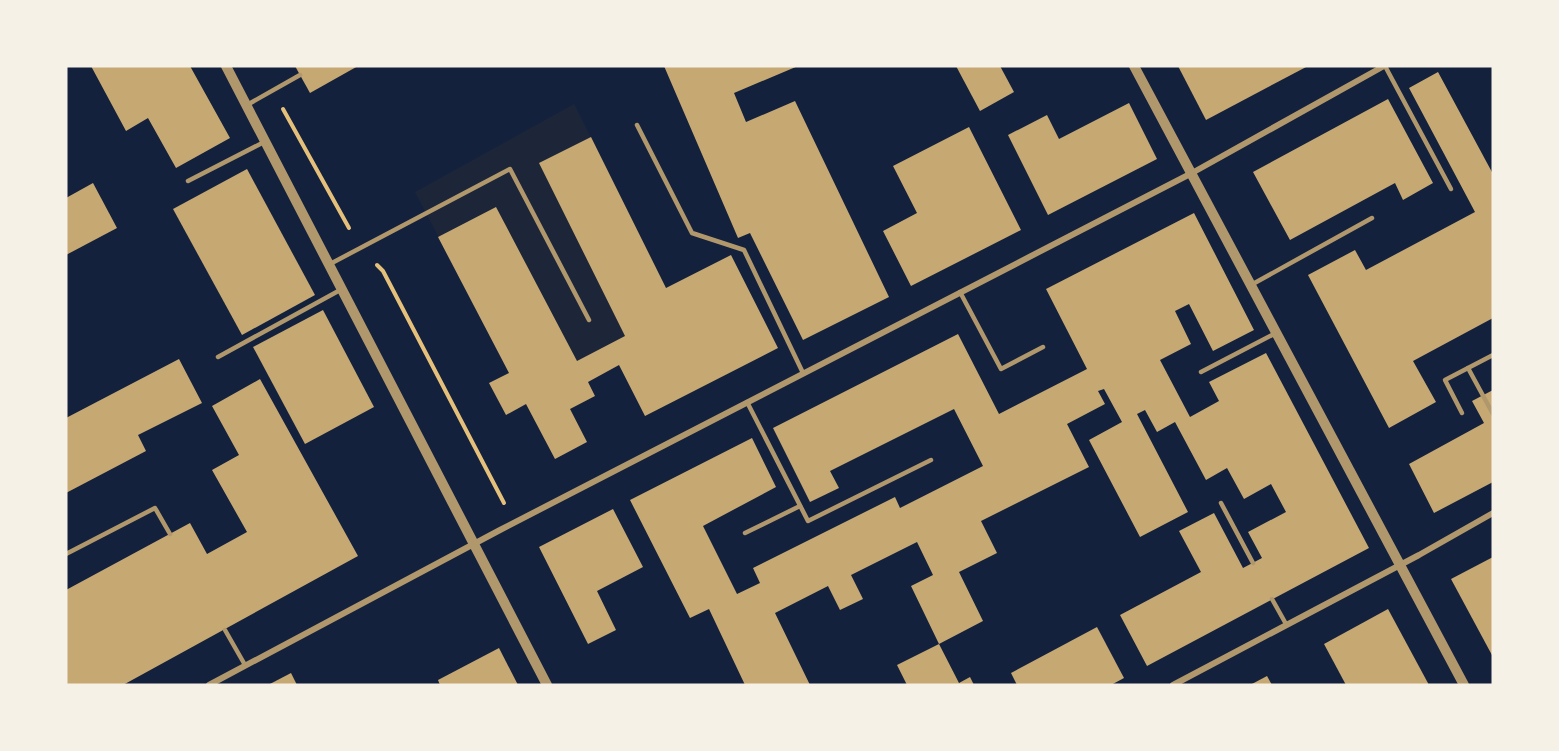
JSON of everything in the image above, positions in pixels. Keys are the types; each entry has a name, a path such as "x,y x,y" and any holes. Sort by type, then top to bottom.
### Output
{"street":[{"path":"226,66 547,685"},
{"path":"1134,66 1464,685"},
{"path":"209,685 500,530 1192,173 1384,66"},
{"path":"1173,685 1493,513"}],"lane":[{"path":"1384,66 1451,189"},
{"path":"247,105 300,75"},
{"path":"637,125 692,233 744,250 804,373"},
{"path":"188,181 266,141"},
{"path":"328,265 510,170 589,320"},
{"path":"1251,285 1372,218"},
{"path":"218,357 342,289"},
{"path":"960,292 1001,369 1043,347"},
{"path":"1201,372 1276,333"},
{"path":"1462,413 1445,380 1493,355"},
{"path":"1468,368 1493,414"},
{"path":"747,402 808,521 931,460"},
{"path":"1221,503 1253,563"},
{"path":"745,533 800,506"},
{"path":"66,554 155,507 170,534"},
{"path":"1272,599 1286,624"},
{"path":"225,630 245,665"}],"path":[{"path":"272,90 360,249 383,271 505,502 500,530"}],"shaded area":[{"path":"574,104 666,288 636,357 588,381 595,396 571,409 587,442 555,459 526,405 506,415 489,383 509,372 415,192"}],"building":[{"path":"91,66 190,66 230,138 176,168 148,118 126,131"},
{"path":"295,66 358,66 310,93"},
{"path":"664,66 798,66 734,93 746,122 795,101 889,297 803,340 750,233 738,238"},
{"path":"956,66 1000,66 1014,92 980,111"},
{"path":"1178,66 1308,66 1206,120"},
{"path":"1438,72 1493,174 1493,318 1413,361 1436,402 1389,428 1308,275 1355,250 1366,270 1475,212 1409,88"},
{"path":"1388,99 1433,183 1403,200 1395,183 1290,240 1253,172"},
{"path":"1129,103 1157,159 1048,215 1008,135 1047,115 1059,139"},
{"path":"969,127 1021,230 911,286 883,231 917,213 893,166"},
{"path":"591,137 666,288 731,255 778,348 645,416 619,365 588,382 595,396 570,409 587,442 555,459 526,404 506,415 489,383 509,373 438,237 496,207 577,361 625,336 539,163"},
{"path":"247,169 315,295 242,335 173,209"},
{"path":"93,183 117,228 66,255 66,198"},
{"path":"1194,213 1254,330 1213,351 1189,304 1175,311 1191,344 1160,360 1190,417 1219,401 1209,382 1266,353 1369,548 1147,666 1120,615 1201,572 1179,531 1214,513 1243,568 1262,558 1248,532 1286,512 1271,484 1244,499 1227,468 1206,480 1175,422 1157,432 1145,410 1137,414 1188,512 1140,537 1089,440 1122,422 1104,389 1098,391 1105,404 1067,424 1089,467 981,521 997,553 959,572 983,621 939,644 911,586 933,575 917,542 851,575 863,599 840,610 828,586 775,613 810,685 745,685 709,609 690,618 630,500 752,438 776,487 703,526 737,594 760,583 753,568 895,497 900,508 983,466 954,409 830,471 839,488 810,502 773,428 958,334 999,414 1087,369 1046,289"},
{"path":"323,310 374,407 305,444 253,347"},
{"path":"179,359 202,403 138,435 146,451 66,493 66,418"},
{"path":"260,379 358,556 123,685 66,685 66,590 190,523 207,554 247,532 212,470 239,455 212,406"},
{"path":"1493,390 1493,482 1434,513 1409,464 1484,423 1472,401"},
{"path":"613,509 643,567 597,591 616,630 588,644 539,547"},
{"path":"1493,557 1493,657 1451,579"},
{"path":"1388,609 1429,685 1346,685 1324,644"},
{"path":"1097,627 1124,678 1111,685 1017,685 1011,673"},
{"path":"939,644 959,683 970,677 974,685 907,685 897,665"},
{"path":"499,648 518,685 440,685 438,680"},
{"path":"291,673 297,685 268,685"},
{"path":"1267,676 1272,685 1250,685"}]}
